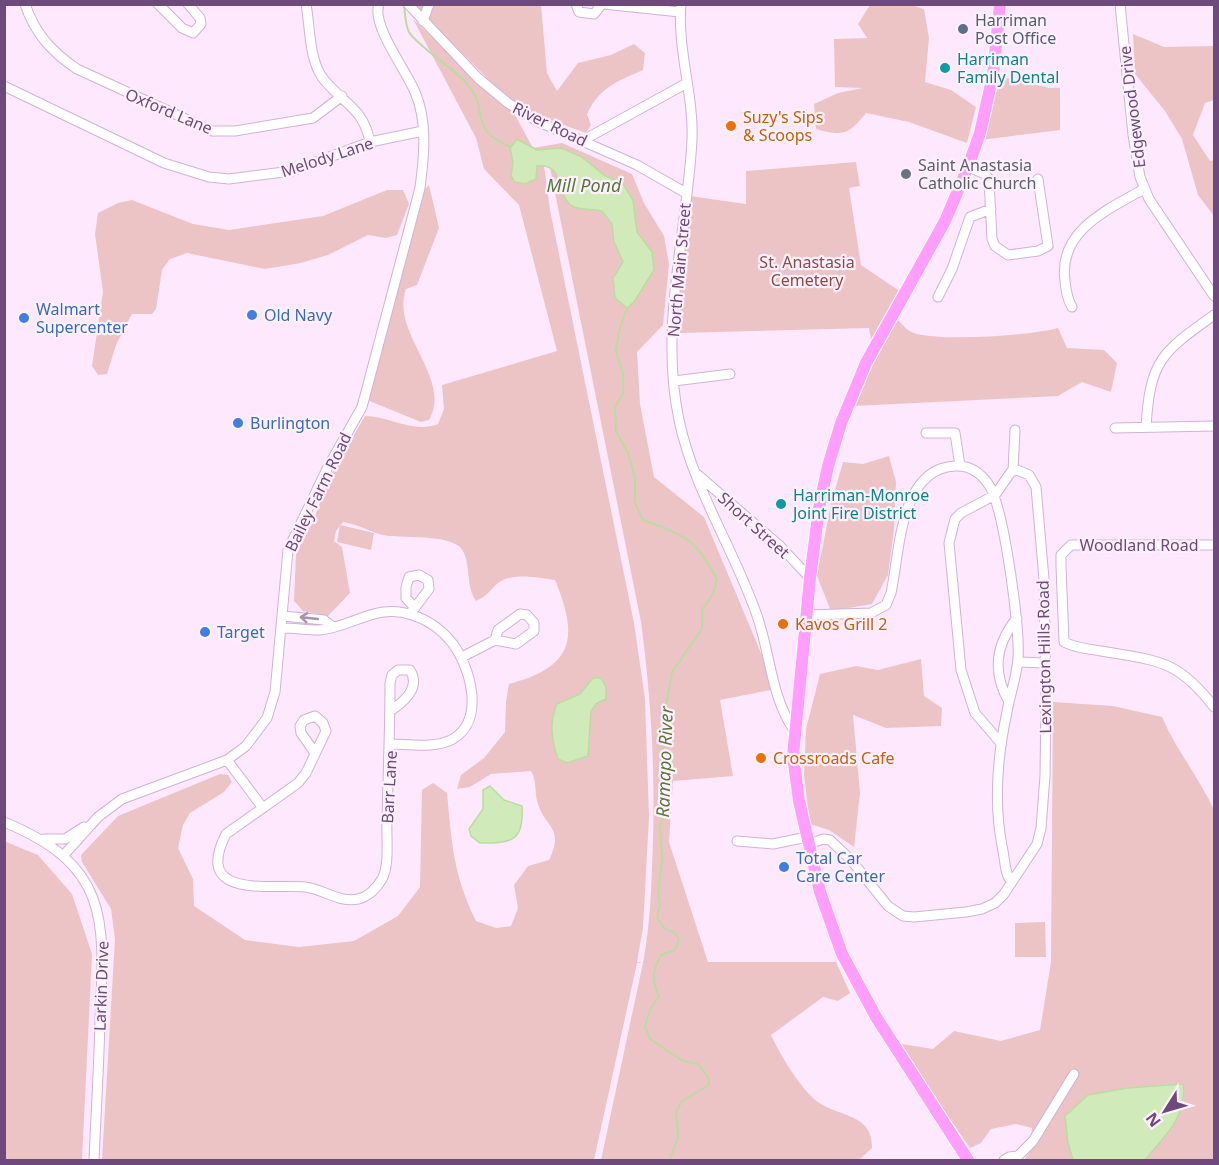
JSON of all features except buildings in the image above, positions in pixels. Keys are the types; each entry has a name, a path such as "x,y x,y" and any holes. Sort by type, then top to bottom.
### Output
{"main road":[{"path":"968,1161 852,976 827,916 793,771 794,730 810,578 828,469 850,400 866,363 945,221 968,167 980,134 993,75 1000,4"}],"street":[{"name":"Oxford Lane","path":"26,4 38,33 58,56 77,69 212,131 236,131 313,118 342,96"},
{"path":"158,4 182,28 193,33 201,24 200,18 188,4"},
{"path":"306,4 317,67 322,76 363,119 370,142"},
{"path":"369,4 416,94 423,131"},
{"path":"377,19 379,4"},
{"name":"River Road","path":"408,4 478,78 508,104 539,122 637,165 686,193"},
{"path":"420,18 429,4"},
{"path":"576,4 579,12 587,14 594,14 602,4 681,8"},
{"name":"Edgewood Drive","path":"1120,4 1133,135 1144,189 1215,296"},
{"name":"North Main Street","path":"681,8 692,138 671,333 679,420 696,473 755,608 778,697 785,718 794,730"},
{"path":"586,142 589,137 687,83"},
{"name":"Melody Lane","path":"4,86 164,163 209,177 229,179 292,171 370,142 398,134 423,131"},
{"name":"Bailey Farm Road","path":"63,856 98,817 122,799 227,759 252,740 267,718 275,692 288,550 328,467 362,408 372,377 398,264 419,193 423,161 423,131"},
{"path":"968,167 985,174 989,179 992,239 1002,252 1018,254 1046,249 1038,179"},
{"path":"1072,307 1068,300 1064,262 1072,239 1083,229 1144,189"},
{"path":"938,297 952,269 970,217 991,209"},
{"path":"1146,427 1148,394 1158,363 1176,342 1215,315"},
{"path":"674,381 730,374"},
{"path":"1115,428 1215,426"},
{"path":"1000,742 975,713 961,670 948,549 955,519 976,503 995,495 1013,471 1016,430"},
{"path":"807,615 871,613 886,605 891,593 909,500 928,477 939,470 960,466 955,433 926,433"},
{"name":"Lexington Hills Road","path":"960,466 979,473 995,495 1017,618 1018,662 1000,742 997,813 1007,871 1011,881"},
{"name":"Lexington Hills Road","path":"808,841 830,840 851,860 888,906 903,916 982,909 1004,894 1037,844 1041,828 1045,776 1044,579 1036,487 1029,475 1013,471"},
{"name":"Short Street","path":"696,473 780,546 810,578"},
{"name":"Woodland Road","path":"1215,545 1079,544 1064,548 1061,566 1065,642 1085,649 1162,661 1188,677 1215,707"},
{"name":"Barr Lane","path":"262,808 226,834 220,847 222,873 227,880 235,884 307,887 344,899 357,899 369,894 384,876 389,744 440,744 451,740 462,732 470,721 472,706 462,657 439,629 413,611 374,614 319,630 282,628"},
{"path":"283,616 324,620 333,627"},
{"name":"Lexington Hills Road","path":"1009,702 999,684 998,664 1006,633 1017,618"},
{"path":"462,657 495,640"},
{"path":"1018,662 1044,663"},
{"path":"389,744 390,711"},
{"path":"227,759 262,808 298,783 315,753"},
{"path":"41,838 65,839 98,817"},
{"name":"Larkin Drive","path":"4,822 41,838 63,856 76,871 95,902 103,939 94,1161"},
{"path":"738,841 773,844 808,841"},
{"path":"1004,1161 1009,1157 1018,1156 1033,1141 1074,1074"}],"green space":[{"path":"907,4 924,9 929,38 925,82 951,90 976,107 967,143 909,122 866,113 845,132 833,133 816,129 814,104 838,93 863,88 835,87 834,39 867,38 858,24 870,5"},
{"path":"414,5 541,5 547,73 557,91 578,63 611,55 634,44 645,53 643,70 610,86 597,97 587,114 591,125 586,133 530,112 503,96"},
{"path":"413,19 515,115 533,148 562,143 632,174 644,203 664,236 669,264 663,325 637,352 640,404 654,477 704,517 776,689 720,700 733,776 673,781 669,842 708,962 836,962 850,993 838,1001 823,997 771,1035 788,1066 810,1095 819,1103 858,1120 866,1127 872,1148 859,1160 601,1160 643,963 637,963 594,1160 102,1160 115,939 111,909 82,862 81,855 118,816 220,774 228,775 232,782 224,792 190,813 183,825 178,848 193,879 194,906 245,940 299,947 354,941 398,916 420,887 422,790 433,783 447,793 452,844 458,873 476,921 496,928 511,926 518,908 514,885 528,866 549,860 555,841 554,834 538,804 531,771 491,774 470,787 457,789 461,775 484,758 505,732 509,684 547,669 558,659 565,647 568,634 567,618 555,580 511,578 498,583 476,601 471,590 463,551 457,545 437,539 387,536 343,522 336,531 334,541 342,547 350,593 328,616 303,611 294,601 296,554 315,516 329,478 365,416 420,427 438,424 444,409 442,385 557,351 519,205 484,169 476,138","holes":["544,166 550,168 641,622 645,653 654,805 647,939 643,963 637,962 643,928 649,817 645,699 634,623 550,210"]},
{"path":"1133,34 1164,47 1214,46 1214,100 1205,103 1193,135 1210,161 1214,160 1214,216 1198,195 1182,139 1165,111 1135,74"},
{"path":"998,76 1050,88 1060,88 1060,130 981,140"},
{"name":"St. Anastasia Cemetery","path":"856,162 860,186 849,188 861,265 904,294 873,350 869,328 680,333 680,281 690,196 746,204 746,171"},
{"path":"429,185 439,228 417,285 406,289 403,306 406,322 433,388 434,404 429,420 421,422 367,400 424,190"},
{"path":"387,190 403,190 409,204 397,235 386,238 368,235 328,255 301,263 265,269 187,253 170,259 162,270 156,309 152,314 132,314 116,345 107,374 98,375 92,366 103,292 95,234 98,213 118,203 132,200 193,224 229,230 323,216"},
{"path":"896,317 910,331 931,336 988,337 1058,328 1067,348 1104,350 1117,363 1111,392 1082,382 1058,396 854,406 867,373"},
{"path":"889,456 896,482 894,530 888,575 872,604 831,611 817,576 831,504 843,462 863,464"},
{"path":"340,525 374,533 371,550 337,542"},
{"path":"921,659 924,696 942,708 941,726 886,728 853,715 860,793 854,847 829,830 810,824 804,775 806,729 820,674 856,666 878,670"},
{"path":"1053,702 1113,706 1162,717 1214,810 1214,1160 1145,1160 1167,1135 1179,1116 1183,1106 1183,1084 1068,1143 1073,1160 1024,1160 1030,1152 1032,1128 1016,1124 991,1129 981,1143 970,1148 904,1052 902,1044 933,1049 954,1031 1001,1041 1040,1030 1051,962"},
{"path":"4,841 38,855 72,894 92,954 82,1160 5,1160"},
{"path":"1045,922 1046,957 1015,957 1015,923"}],"water":[{"name":"Mill Pond","path":"517,139 537,150 561,148 582,157 604,175 623,184 633,200 637,232 652,252 654,270 634,302 627,308 615,298 613,278 623,262 614,242 612,224 602,211 577,208 568,202 557,175 546,166 537,166 536,179 525,184 515,182 511,176 513,162 510,148"},
{"path":"593,678 601,678 606,687 606,699 597,703 591,711 588,756 567,763 558,759 554,745 552,724 554,711 557,704 580,694"},
{"path":"490,786 504,800 522,806 521,827 514,838 508,841 480,843 471,836 469,829 483,809 483,790"},
{"path":"1183,1084 1182,1106 1173,1126 1145,1160 1073,1160 1068,1143 1065,1116 1088,1095 1127,1088"}],"waterway":[{"name":"Ramapo River","path":"404,4 406,22 413,38 467,84 478,102 484,126 497,140 511,147"},
{"name":"Ramapo River","path":"627,308 619,331 616,351 623,374 623,393 615,407 616,431 628,453 635,478 635,503 643,520 679,535 696,547 717,580 713,594 702,610 702,629 672,672 663,723 664,814 660,826 662,861 658,893 660,905 657,918 664,928 675,933 679,939 675,950 661,955 656,965 654,980 659,996 650,1009 645,1027 650,1039 683,1061 698,1064 708,1077 709,1085 682,1101 676,1112 678,1137 670,1160"}],"place":[{"name":"Harriman Post Office","path":"963,29"},
{"name":"Harriman Family Dental","path":"945,68"},
{"name":"Suzy's Sips & Scoops","path":"731,126"},
{"name":"Saint Anastasia Catholic Church","path":"906,174"},
{"name":"Old Navy","path":"252,315"},
{"name":"Walmart Supercenter","path":"24,318"},
{"name":"Burlington","path":"238,423"},
{"name":"Harriman-Monroe Joint Fire District","path":"781,504"},
{"name":"Kavos Grill 2","path":"783,624"},
{"name":"Target","path":"205,632"},
{"name":"Crossroads Cafe","path":"761,758"},
{"name":"Total Car Care Center","path":"784,867"}]}
